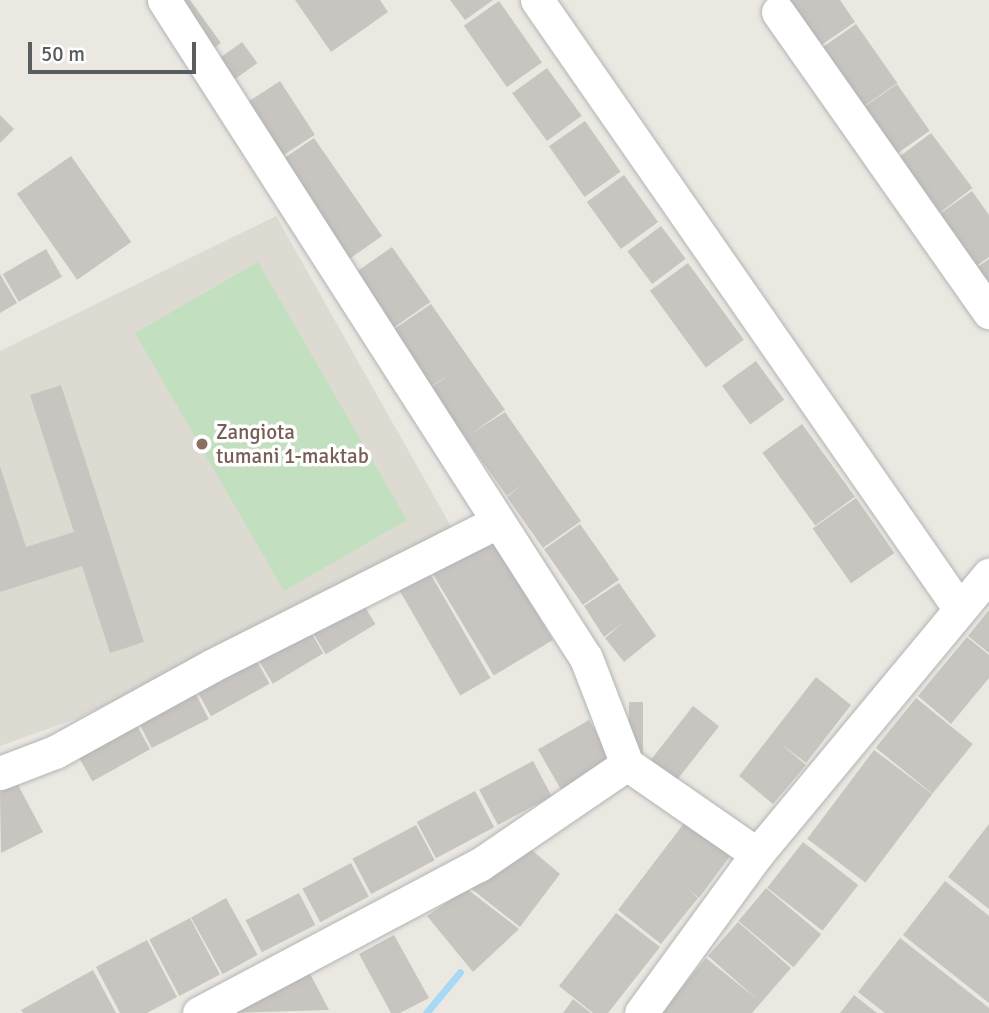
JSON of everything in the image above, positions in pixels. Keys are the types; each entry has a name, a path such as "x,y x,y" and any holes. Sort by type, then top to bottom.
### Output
{"street":[{"path":"164,0 495,523 586,657 627,764 757,854"},
{"path":"537,0 959,608"},
{"path":"778,12 989,312"},
{"path":"0,773 55,752 213,666 495,523"},
{"path":"641,1013 757,854 989,575"},
{"path":"199,1013 479,865 627,764"}],"shaded area":[{"name":"Zangiota tumani 1-maktab","path":"276,216 457,537 78,718 0,746 0,351"}],"green space":[{"path":"258,262 407,520 284,591 135,333"}],"building":[{"path":"183,0 190,0 221,43 205,54"},
{"path":"295,0 380,0 388,12 331,52"},
{"path":"450,0 493,0 465,20"},
{"path":"788,0 840,0 855,22 820,46"},
{"path":"499,1 542,62 507,87 464,26"},
{"path":"856,24 897,83 863,107 822,48"},
{"path":"242,42 257,63 227,85 212,64"},
{"path":"547,68 582,116 547,141 512,93"},
{"path":"280,81 315,135 275,161 240,107"},
{"path":"897,84 930,131 895,155 863,108"},
{"path":"0,115 14,129 0,143"},
{"path":"585,121 621,172 585,197 549,146"},
{"path":"931,133 973,188 939,213 897,158"},
{"path":"314,138 382,236 345,262 317,221 326,215 316,220 277,163"},
{"path":"71,156 131,242 77,280 17,194"},
{"path":"624,175 658,222 621,249 587,202"},
{"path":"972,191 989,215 989,257 975,267 938,215"},
{"path":"661,226 686,259 652,284 627,251"},
{"path":"392,247 430,302 391,329 353,275"},
{"path":"46,249 62,277 19,302 3,274"},
{"path":"989,259 989,287 976,268"},
{"path":"688,263 744,340 706,367 650,291"},
{"path":"0,274 17,303 0,313"},
{"path":"431,304 505,410 469,435 505,412 581,521 543,548 507,497 523,484 507,496 430,388 453,372 430,387 391,331"},
{"path":"756,361 784,400 750,425 722,386"},
{"path":"61,385 144,642 110,653 82,566 0,592 0,466 26,547 74,532 30,395"},
{"path":"802,424 855,497 815,526 762,453"},
{"path":"856,498 894,553 851,583 813,528"},
{"path":"580,524 619,580 583,605 544,549"},
{"path":"488,532 553,640 494,676 429,568"},
{"path":"427,568 490,678 460,695 397,586"},
{"path":"619,583 656,636 624,662 605,638 624,622 604,637 584,606"},
{"path":"362,602 375,624 326,654 312,632"},
{"path":"989,610 989,653 968,636"},
{"path":"310,631 323,653 273,684 259,661"},
{"path":"967,637 989,655 989,678 951,724 918,696"},
{"path":"257,661 270,684 211,716 198,693"},
{"path":"816,677 851,705 806,763 780,743 806,765 773,804 739,776"},
{"path":"196,694 209,719 152,748 139,723"},
{"path":"916,698 973,744 932,794 876,748"},
{"path":"629,702 643,702 643,756 629,756"},
{"path":"693,706 719,726 674,784 648,764"},
{"path":"589,720 612,760 561,789 538,750"},
{"path":"136,724 150,749 92,781 78,756"},
{"path":"874,750 932,794 865,883 807,839"},
{"path":"533,761 552,796 498,825 479,790"},
{"path":"17,783 43,832 1,853 0,792"},
{"path":"475,791 494,827 436,858 417,822"},
{"path":"688,818 733,852 699,898 687,888 698,898 661,944 618,910"},
{"path":"989,824 989,909 948,877"},
{"path":"416,825 435,860 371,894 352,859"},
{"path":"803,842 858,885 822,931 767,888"},
{"path":"527,846 560,874 520,927 469,887"},
{"path":"351,863 369,897 320,922 302,889"},
{"path":"945,881 989,916 989,1003 903,935"},
{"path":"766,888 821,934 794,967 738,921"},
{"path":"467,889 519,929 473,972 427,916"},
{"path":"299,893 315,925 262,952 246,920"},
{"path":"226,898 258,955 223,974 191,917"},
{"path":"616,913 660,947 608,1013 593,1013 559,986"},
{"path":"190,918 220,975 179,996 149,940"},
{"path":"738,922 791,968 752,1013 661,1013 706,958 758,1000 708,956"},
{"path":"394,935 429,998 400,1013 391,1013 359,954"},
{"path":"900,938 989,1008 989,1013 885,1013 858,992"},
{"path":"147,940 177,997 147,1013 120,1013 96,967"},
{"path":"93,970 116,1013 23,1013 21,1010"},
{"path":"308,970 329,1010 226,1013"},
{"path":"854,995 877,1013 840,1013"},
{"path":"573,999 591,1013 563,1013"}],"waterway":[{"path":"426,1013 460,972"}],"place":[{"name":"Zangiota tumani 1-maktab","path":"202,444"}]}
